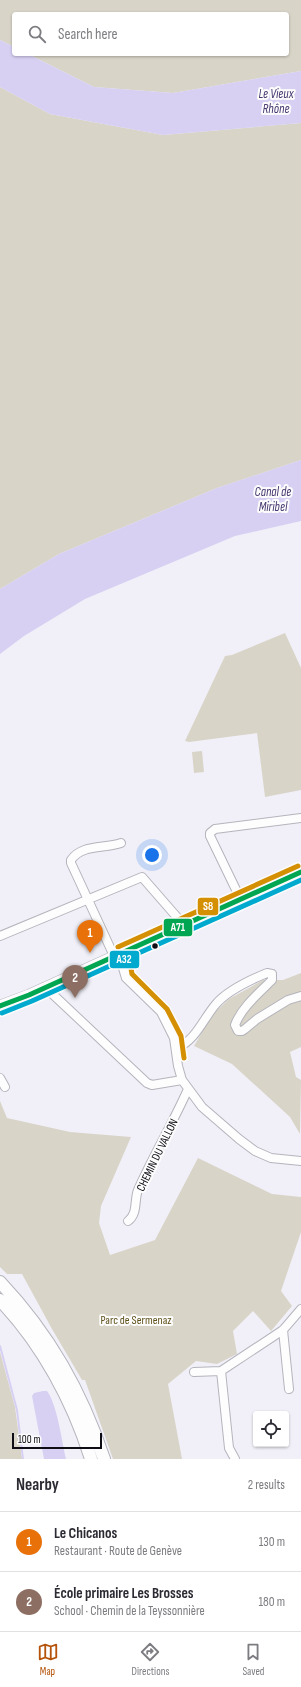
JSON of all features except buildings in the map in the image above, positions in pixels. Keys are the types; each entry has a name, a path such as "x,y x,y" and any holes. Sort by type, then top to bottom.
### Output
{"highway":[{"path":"0,1282 37,1325 65,1368 86,1413 104,1459"},
{"path":"0,1300 27,1332 48,1364 74,1416 91,1459"}],"main road":[{"path":"0,1006 301,872"}],"street":[{"path":"240,898 210,836 210,833 215,829 301,818"},
{"path":"121,843 81,851 73,856 71,863 117,954 126,978 161,1012 174,1038 177,1048 178,1066 182,1080 202,1107 255,1151 271,1158 301,1161"},
{"path":"0,936 142,877 183,924"},
{"path":"177,1048 191,1039 220,1000 232,991 267,973 272,974 272,980 249,1003 236,1020 235,1028 242,1031 257,1018 288,1000 301,996"},
{"path":"45,987 147,1083 152,1085 182,1080"},
{"path":"0,1078 5,1087"},
{"name":"CHEMIN DU VALLON","path":"128,1221 134,1213 137,1192 188,1089"},
{"path":"194,1372 221,1371 283,1330 301,1309"},
{"path":"283,1330 289,1389"},
{"path":"221,1371 229,1448 234,1459"}],"green space":[{"path":"0,0 301,0 301,71 173,93 94,87 32,56 289,56 289,12 12,12 12,46 0,40"},
{"path":"0,87 50,114 163,135 301,123 301,460 217,488 59,554 0,589"},
{"path":"285,633 301,668 301,790 265,797 257,733 189,742 185,741 225,656 232,655"},
{"path":"202,751 204,772 194,773 192,752"},
{"path":"301,973 301,1047 290,1052 296,1077 301,1080 300,1134 290,1117 232,1064 194,1046 212,1015 229,999 263,980 283,980"},
{"name":"Parc de Sermenaz","path":"0,1101 7,1118 70,1132 131,1137 101,1206 99,1223 110,1255 155,1240 198,1158 272,1194 301,1197 301,1232 281,1291 292,1306 271,1331 253,1311 233,1331 237,1354 217,1364 196,1361 168,1384 182,1459 113,1459 85,1380 82,1380 22,1274 7,1274 0,1267"},
{"path":"0,1352 15,1407 22,1459 0,1459"}],"water":[{"name":"Le Vieux Rhône","path":"0,40 12,46 12,56 32,56 94,87 173,93 301,71 301,123 163,135 50,114 0,87"},
{"name":"Canal de Miribel","path":"301,460 301,521 235,536 85,599 24,636 0,654 0,589 59,554 217,488"},
{"path":"47,1391 54,1405 66,1459 44,1459 32,1396 34,1393"}],"waterway":[{"path":"0,1346 17,1410 23,1459"}],"transit line":[{"name":"S8","path":"118,947 298,866"},
{"name":"A71","path":"0,1006 29,995 301,872"},
{"name":"A32","path":"2,1013 32,1001 301,880"},
{"name":"S8","path":"128,952 132,974 167,1009 181,1036 184,1058"}],"place":[{"name":"Le Chicanos","path":"90,953"},
{"name":"École primaire Les Brosses","path":"75,998"}]}
